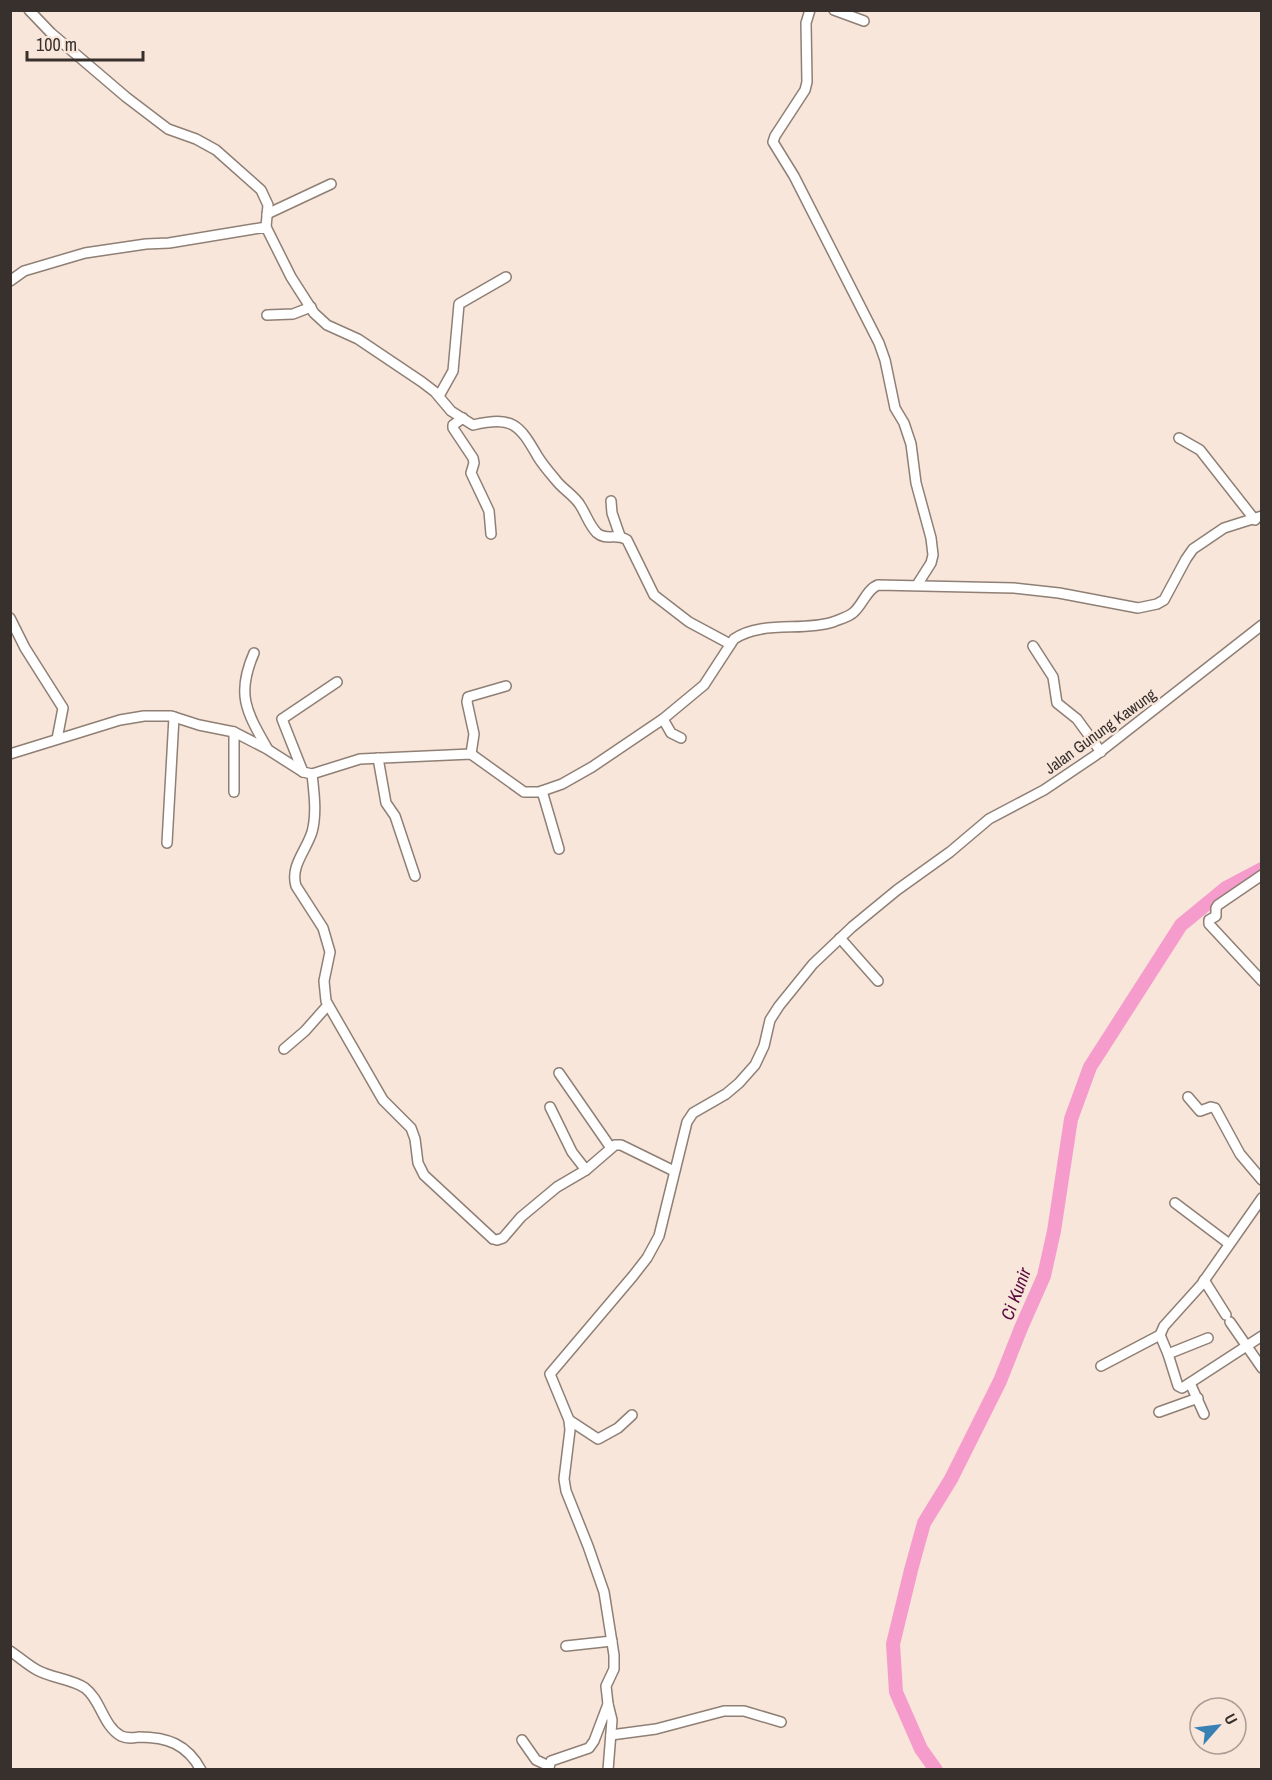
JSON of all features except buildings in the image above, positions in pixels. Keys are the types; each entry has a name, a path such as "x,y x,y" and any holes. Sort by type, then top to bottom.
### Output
{"street":[{"path":"29,10 65,45 164,127 201,141 227,160 265,195 268,206 266,227 291,277 311,308 327,325 358,339 439,396 451,411 473,425 488,421 511,423 526,435 556,482 576,500 597,532 602,537 620,536"},
{"path":"810,10 807,23 805,90 773,142 808,204 879,343 885,360 895,408 904,423 911,444 916,483 931,538 933,555 931,563 917,585"},
{"path":"834,10 864,21"},
{"path":"267,214 331,184"},
{"path":"10,281 24,271 85,253 169,243 266,227"},
{"path":"439,396 453,371 459,304 506,277"},
{"path":"267,315 293,314 311,308"},
{"path":"463,418 453,425 453,428 473,458 471,473 489,511 491,534"},
{"path":"10,754 132,717 174,717 234,732 307,773 331,769 348,762 378,758 471,754 524,792 542,791 562,784 592,768 663,719 704,685 730,644 739,635 786,627 812,627 843,618 852,614 871,589 878,585 1014,588 1059,592 1138,608 1164,600 1193,549 1224,528 1258,518 1200,450 1179,438"},
{"path":"611,501 612,513 620,536 628,543 654,595 689,622 730,644"},
{"path":"10,618 25,648 63,708 57,739"},
{"name":"Jalan Gunung Kawung","path":"569,1420 549,1374 648,1258 659,1236 687,1122 693,1113 740,1083 755,1065 764,1046 770,1020 801,978 840,938 897,890 950,852 989,819 1044,790 1101,752 1262,625"},
{"path":"1033,646 1053,677 1057,703 1077,718 1101,752"},
{"path":"254,653 245,679 244,698 250,719 267,749"},
{"path":"338,682 282,720 307,773 314,797 312,832 294,872 294,879 296,886 323,928 329,946 330,952 324,981 328,1005 383,1100 411,1128 420,1167 424,1174 494,1240 501,1239 521,1217 556,1187 586,1170 617,1145 674,1171"},
{"path":"471,754 474,734 468,697 506,686"},
{"path":"167,843 174,717"},
{"path":"663,719 673,735 681,738"},
{"path":"234,732 234,792"},
{"path":"378,758 386,803 395,816 415,876"},
{"path":"542,791 559,849"},
{"path":"1262,875 1218,905 1216,916 1209,920 1209,924 1262,981"},
{"path":"840,938 878,981"},
{"path":"284,1049 305,1031 328,1005"},
{"path":"559,1073 611,1148"},
{"path":"1188,1097 1200,1111 1215,1108 1240,1154 1262,1180"},
{"path":"550,1107 572,1152 586,1170"},
{"path":"1101,1366 1160,1335 1164,1326 1204,1280 1262,1198"},
{"path":"1175,1203 1228,1243"},
{"path":"1204,1280 1262,1368"},
{"path":"1160,1335 1178,1386 1182,1388 1262,1336"},
{"path":"1168,1354 1208,1338"},
{"path":"1191,1383 1204,1414"},
{"path":"1159,1412 1198,1398"},
{"path":"608,1770 612,1716 606,1686 614,1669 612,1641 604,1592 566,1491 564,1479 569,1420 598,1439 618,1428 632,1415"},
{"path":"566,1646 612,1641"},
{"path":"10,1651 38,1670 86,1689 114,1731 121,1736 129,1739 161,1737 174,1742 196,1760 201,1770"},
{"path":"522,1740 536,1760 548,1768 551,1761 589,1748 598,1732 608,1704"},
{"path":"610,1735 656,1729 724,1712 744,1711 781,1722"}],"waterway":[{"name":"Ci Kunir","path":"936,1770 921,1749 896,1692 893,1644 924,1523 951,1479 1000,1381 1044,1276 1054,1231 1071,1119 1090,1067 1181,925 1226,888 1262,869"}]}
